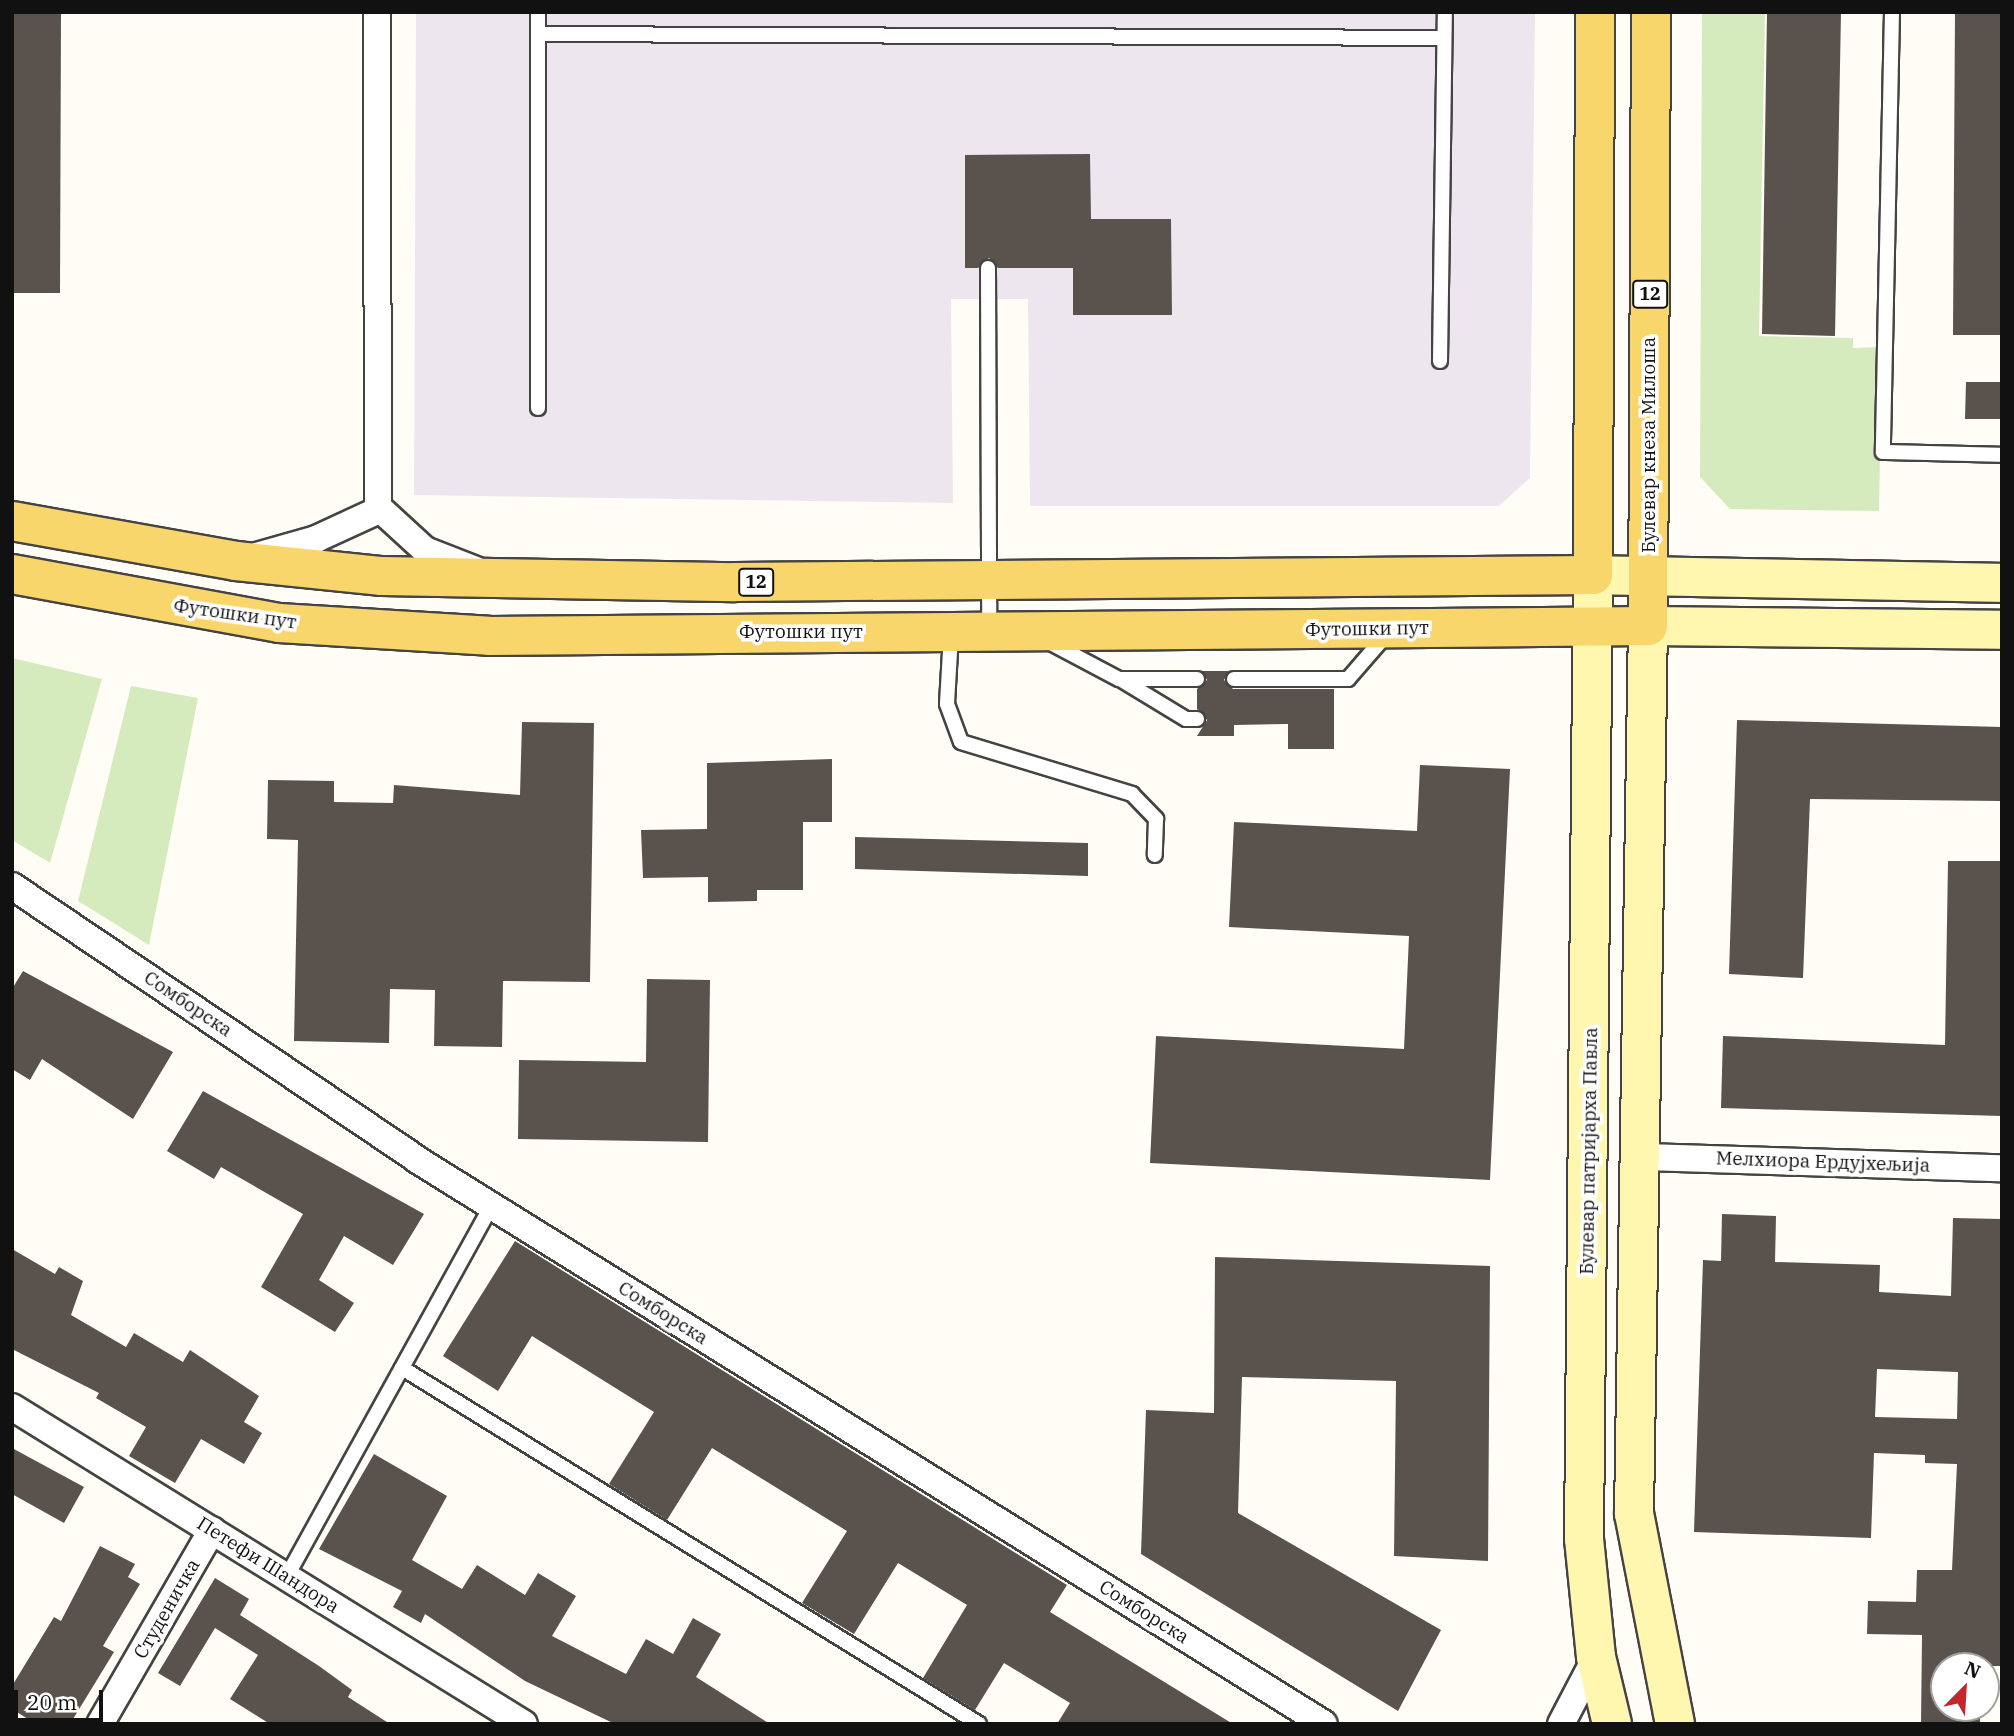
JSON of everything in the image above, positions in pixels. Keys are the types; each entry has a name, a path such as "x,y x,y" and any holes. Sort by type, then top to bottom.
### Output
{"main road":[{"path":"1595,12 1593,575 2002,583"},
{"name":"Булевар кнеза Милоша","path":"1648,626 1651,12"},
{"name":"12","path":"12,521 236,561 382,576 498,579 989,579 1593,575"},
{"name":"Футошки пут","path":"12,574 132,599 305,624 489,636 951,632 1032,634 1648,626"},
{"name":"Булевар патријарха Павла","path":"1593,575 1584,1539 1596,1657 1612,1724"},
{"path":"1675,1724 1634,1514 1643,1157 1648,626 2002,630"}],"street":[{"path":"377,12 379,510 425,550 498,579"},
{"path":"236,561 316,539 379,510"},
{"name":"Сомборска","path":"12,886 491,1206 1324,1724"},
{"name":"Мелхиора Ердујхељија","path":"1643,1157 2002,1168"},
{"name":"Петефи Шандора","path":"12,1407 524,1724"},
{"name":"Студеничка","path":"100,1724 212,1530"},
{"path":"1560,1724 1596,1657"}],"lane":[{"path":"538,12 538,408"},
{"path":"1440,361 1445,12"},
{"path":"1892,12 1883,452 2002,455"},
{"path":"538,34 1444,38"},
{"path":"988,268 989,632"},
{"path":"1234,679 1273,682 1348,679 1392,628"},
{"path":"951,632 947,704 961,742 1132,794 1156,820 1155,855"},
{"path":"1032,634 1119,679 1186,719 1197,719"},
{"path":"1119,679 1197,679"},
{"path":"287,1576 491,1206"},
{"path":"402,1368 979,1724"}],"shaded area":[{"path":"416,12 1535,12 1530,478 1499,506 1030,506 1028,299 951,299 953,503 414,495"}],"green space":[{"path":"1702,12 1765,12 1759,336 1853,338 1853,348 1882,347 1879,511 1730,509 1700,477"},
{"path":"12,658 102,679 50,863 12,840"},
{"path":"131,686 198,698 149,945 78,901"}],"building":[{"path":"12,12 61,12 60,293 12,293"},
{"path":"1767,12 1841,12 1835,336 1762,334"},
{"path":"1955,12 2002,12 2002,335 1953,335"},
{"path":"1090,154 1091,219 1171,219 1172,315 1073,315 1073,268 998,268 989,258 978,268 965,268 965,155"},
{"path":"1966,382 2002,382 2002,419 1965,419"},
{"path":"1202,671 1229,671 1224,680 1233,689 1334,689 1334,749 1288,749 1288,724 1234,725 1234,736 1197,736 1207,720 1197,709 1197,689 1207,680"},
{"path":"1737,720 2002,727 2002,801 1810,799 1803,978 1729,974"},
{"path":"522,722 594,723 590,982 503,981 502,1047 434,1046 435,990 390,989 389,1043 294,1041 298,840 267,839 268,780 334,781 334,802 393,803 394,785 520,795"},
{"path":"832,759 832,822 803,822 803,890 757,890 757,901 708,902 708,877 643,878 641,830 707,829 707,763"},
{"path":"1420,765 1510,769 1490,1180 1150,1163 1156,1036 1404,1049 1409,936 1229,927 1234,822 1417,831"},
{"path":"855,837 1088,843 1088,876 855,869"},
{"path":"1948,861 2002,861 2002,1116 1721,1108 1723,1036 1945,1045"},
{"path":"23,971 173,1052 133,1119 42,1059 30,1080 12,1069 12,989"},
{"path":"647,979 710,980 708,1142 518,1139 519,1060 646,1062"},
{"path":"203,1091 424,1214 393,1265 344,1236 319,1280 354,1303 335,1332 261,1287 303,1214 221,1167 214,1179 167,1151"},
{"path":"1722,1214 1776,1216 1775,1262 1880,1265 1879,1292 1951,1296 1953,1218 2002,1219 2002,1666 2000,1652 1930,1652 1930,1722 1980,1724 1921,1724 1922,1635 1867,1634 1868,1601 1916,1602 1917,1570 1952,1570 1957,1464 1925,1463 1925,1455 1874,1453 1871,1538 1694,1532 1703,1260 1721,1261","holes":["1877,1369 1958,1372 1957,1419 1875,1417"]},
{"path":"515,1241 1067,1585 1050,1612 1233,1724 1057,1724 1070,1703 1004,1663 975,1710 923,1678 967,1605 898,1563 854,1634 802,1603 847,1531 712,1448 667,1520 609,1484 654,1412 532,1336 498,1391 443,1356"},
{"path":"12,1249 55,1274 59,1267 83,1281 71,1315 126,1347 134,1333 183,1362 190,1350 259,1396 244,1422 262,1433 244,1464 201,1439 175,1483 129,1456 146,1427 96,1398 99,1393 12,1349"},
{"path":"1215,1257 1490,1266 1488,1561 1394,1556 1396,1381 1242,1377 1238,1513 1441,1630 1398,1711 1141,1554 1146,1410 1214,1413"},
{"path":"12,1448 84,1487 64,1523 12,1494"},
{"path":"374,1454 447,1496 412,1560 462,1589 477,1565 525,1595 538,1573 576,1596 552,1636 626,1674 646,1639 673,1654 693,1618 721,1634 696,1677 770,1724 615,1724 525,1681 425,1614 421,1623 393,1607 402,1591 319,1549"},
{"path":"100,1546 135,1564 128,1577 140,1584 103,1646 114,1652 70,1724 36,1724 12,1709 12,1686 54,1617 61,1621"},
{"path":"215,1578 249,1599 240,1615 319,1666 352,1690 348,1697 390,1724 270,1724 230,1699 258,1655 215,1628 180,1686 158,1673"}]}
